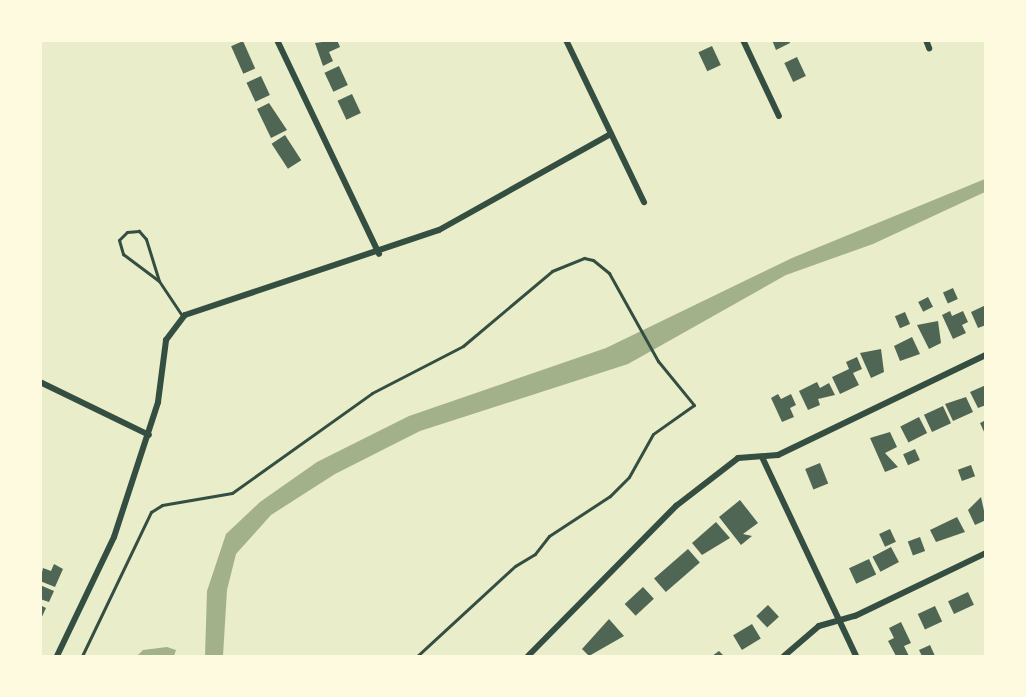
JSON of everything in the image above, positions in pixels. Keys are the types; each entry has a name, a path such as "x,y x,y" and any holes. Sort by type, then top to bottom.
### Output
{"street":[{"path":"277,40 379,254"},
{"path":"566,40 644,202"},
{"path":"742,40 779,116"},
{"path":"926,40 929,48"},
{"path":"57,657 96,580 149,435 164,347 183,317 205,304 379,254 487,207 611,134"},
{"path":"528,657 676,506 727,465 748,455 762,457 778,455 986,355"},
{"path":"40,382 149,435"},
{"path":"762,457 856,657"},
{"path":"784,657 819,627 986,554"}],"lane":[{"path":"159,281 123,254 119,240 127,232 139,231 146,239 159,281 183,317"},
{"path":"82,657 151,512 162,504 211,500 248,484 372,393 463,346 552,271 584,258 592,260 609,273 658,362 694,405 652,434 610,496 549,536 535,554 515,566 417,657"}],"shaded area":[{"path":"985,179 985,192 873,244 786,275 628,364 420,431 335,474 271,515 236,554 227,590 223,656 205,656 207,591 226,534 260,502 317,462 409,416 606,348 792,258"},
{"path":"167,647 176,650 174,656 137,656 143,650"}],"building":[{"path":"337,40 340,47 329,52 333,61 323,66 315,43"},
{"path":"772,40 789,40 790,43 776,50"},
{"path":"243,41 255,68 243,74 231,46"},
{"path":"712,46 721,65 707,71 698,52"},
{"path":"797,57 806,76 793,82 784,63"},
{"path":"339,66 348,85 333,92 324,73"},
{"path":"261,76 270,95 255,102 246,83"},
{"path":"352,94 361,113 346,120 337,101"},
{"path":"269,103 287,130 271,138 257,109"},
{"path":"285,135 301,160 288,169 272,144"},
{"path":"953,288 958,299 948,303 943,292"},
{"path":"928,297 933,307 923,312 918,302"},
{"path":"986,305 986,325 978,328 971,312"},
{"path":"950,311 952,316 963,311 968,322 962,325 966,333 953,339 942,315"},
{"path":"905,312 910,324 900,328 895,316"},
{"path":"938,321 941,343 929,349 917,325"},
{"path":"912,337 920,354 900,361 894,346"},
{"path":"881,349 884,372 871,378 860,353"},
{"path":"857,357 862,369 853,373 859,385 840,394 832,377 849,369 846,362"},
{"path":"817,382 820,388 829,383 835,395 818,399 820,405 808,410 799,391"},
{"path":"986,385 986,405 978,408 970,392"},
{"path":"778,394 781,399 791,394 796,405 790,408 794,417 782,422 771,398"},
{"path":"966,397 973,412 953,421 945,404"},
{"path":"943,406 951,423 932,432 924,415"},
{"path":"919,417 927,433 908,443 900,427"},
{"path":"986,420 986,436 980,423"},
{"path":"890,432 897,447 885,453 898,467 885,472 870,438"},
{"path":"915,449 920,460 908,465 903,454"},
{"path":"820,463 828,483 813,489 805,469"},
{"path":"971,465 975,476 962,481 958,470"},
{"path":"981,497 986,520 975,525 968,510"},
{"path":"740,500 758,523 743,534 752,536 741,545 719,517"},
{"path":"957,517 965,532 936,542 930,530"},
{"path":"716,522 730,538 702,555 692,543"},
{"path":"890,529 896,542 885,547 879,534"},
{"path":"920,537 925,551 913,556 908,541"},
{"path":"891,547 899,562 880,572 872,557"},
{"path":"688,549 700,563 666,592 654,579"},
{"path":"869,559 876,574 856,584 849,568"},
{"path":"54,564 63,569 55,587 40,581 43,568 51,571"},
{"path":"40,585 54,591 49,602 40,599"},
{"path":"643,587 654,599 636,616 625,604"},
{"path":"968,592 974,605 954,614 948,601"},
{"path":"40,605 46,608 40,621"},
{"path":"768,605 779,617 767,628 756,616"},
{"path":"935,606 942,621 925,629 918,614"},
{"path":"609,619 624,636 589,656 582,649"},
{"path":"901,622 911,643 904,646 909,656 896,656 888,641 894,638 889,628"},
{"path":"752,624 761,639 742,650 733,635"},
{"path":"930,645 935,656 922,656 919,650"},
{"path":"719,651 724,656 712,656"}]}
